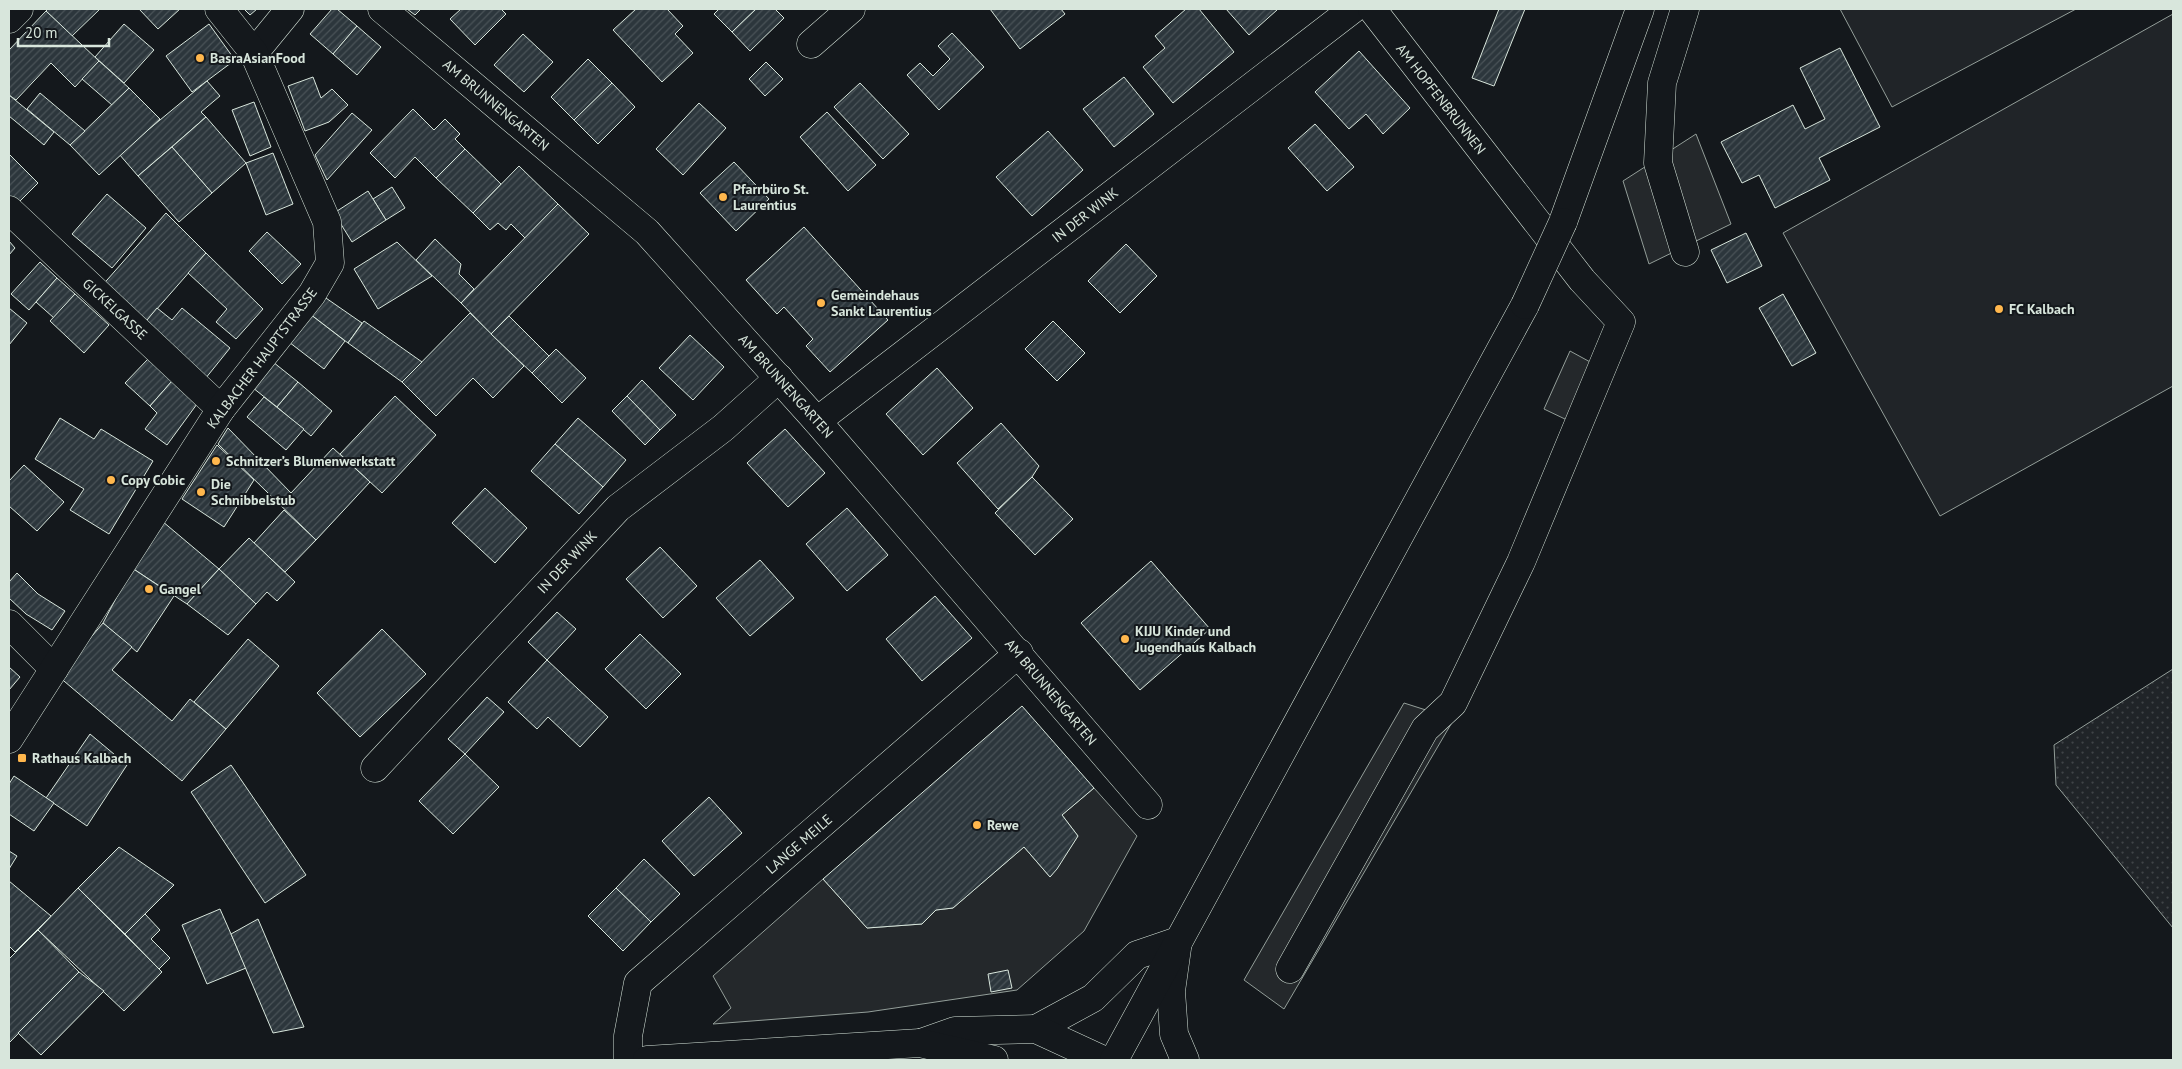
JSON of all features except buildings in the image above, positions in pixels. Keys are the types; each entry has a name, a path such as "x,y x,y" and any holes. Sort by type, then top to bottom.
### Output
{"street":[{"path":"9,19 18,9"},
{"name":"KALBACHER HAUPTSTRASSE","path":"9,739 221,409 312,294 330,263 327,222 254,53 219,9"},
{"path":"254,53 290,9"},
{"name":"AM BRUNNENGARTEN","path":"382,9 647,232 817,421 1019,653 1148,805"},
{"path":"811,44 851,9"},
{"name":"IN DER WINK","path":"817,421 1353,9"},
{"name":"AM HOPFENBRUNNEN","path":"1290,968 1425,729 1453,703 1521,562 1621,322 1582,280 1372,9"},
{"path":"1114,1060 1525,305 1563,222 1640,9"},
{"path":"1685,9 1662,83 1658,163 1685,252"},
{"name":"GICKELGASSE","path":"9,210 221,409"},
{"name":"IN DER WINK","path":"375,768 618,508 724,428 779,378"},
{"path":"9,624 54,669"},
{"name":"LANGE MEILE","path":"628,1060 628,1036 638,982 1019,653"},
{"path":"1036,1029 1093,998 1138,955 1178,941"},
{"path":"1178,941 1172,992 1174,1034 1185,1060"},
{"path":"647,1060 920,1043 955,1031 1036,1029 1103,1060"},
{"path":"920,1043 982,1058"}],"shaded area":[{"path":"1840,9 2076,9 1892,107"},
{"name":"FC Kalbach","path":"2173,14 2173,386 1940,516 1783,233"},
{"path":"1696,134 1731,224 1649,264 1623,181"},
{"path":"1570,351 1592,363 1567,420 1544,409"},
{"path":"2173,669 2173,928 2056,785 2054,745"},
{"path":"1404,703 1454,719 1284,1009 1244,980"},
{"path":"1094,788 1137,836 1084,931 1017,990 868,1012 713,1024 731,1008 713,976 823,879 867,928 922,924 936,910 953,908 1024,847 1050,877 1078,836 1062,815"}],"place":[{"name":"BasraAsianFood","path":"200,58"},
{"name":"Pfarrbüro St. Laurentius","path":"723,197"},
{"name":"Gemeindehaus Sankt Laurentius","path":"821,303"},
{"name":"FC Kalbach","path":"1999,309"},
{"name":"Schnitzer’s Blumenwerkstatt","path":"216,461"},
{"name":"Copy Cobic","path":"111,480"},
{"name":"Die Schnibbelstub","path":"201,492"},
{"name":"Gangel","path":"149,589"},
{"name":"KIJU Kinder und Jugendhaus Kalbach","path":"1125,639"},
{"name":"Rathaus Kalbach","path":"22,758"},
{"name":"Rewe","path":"977,825"}]}
